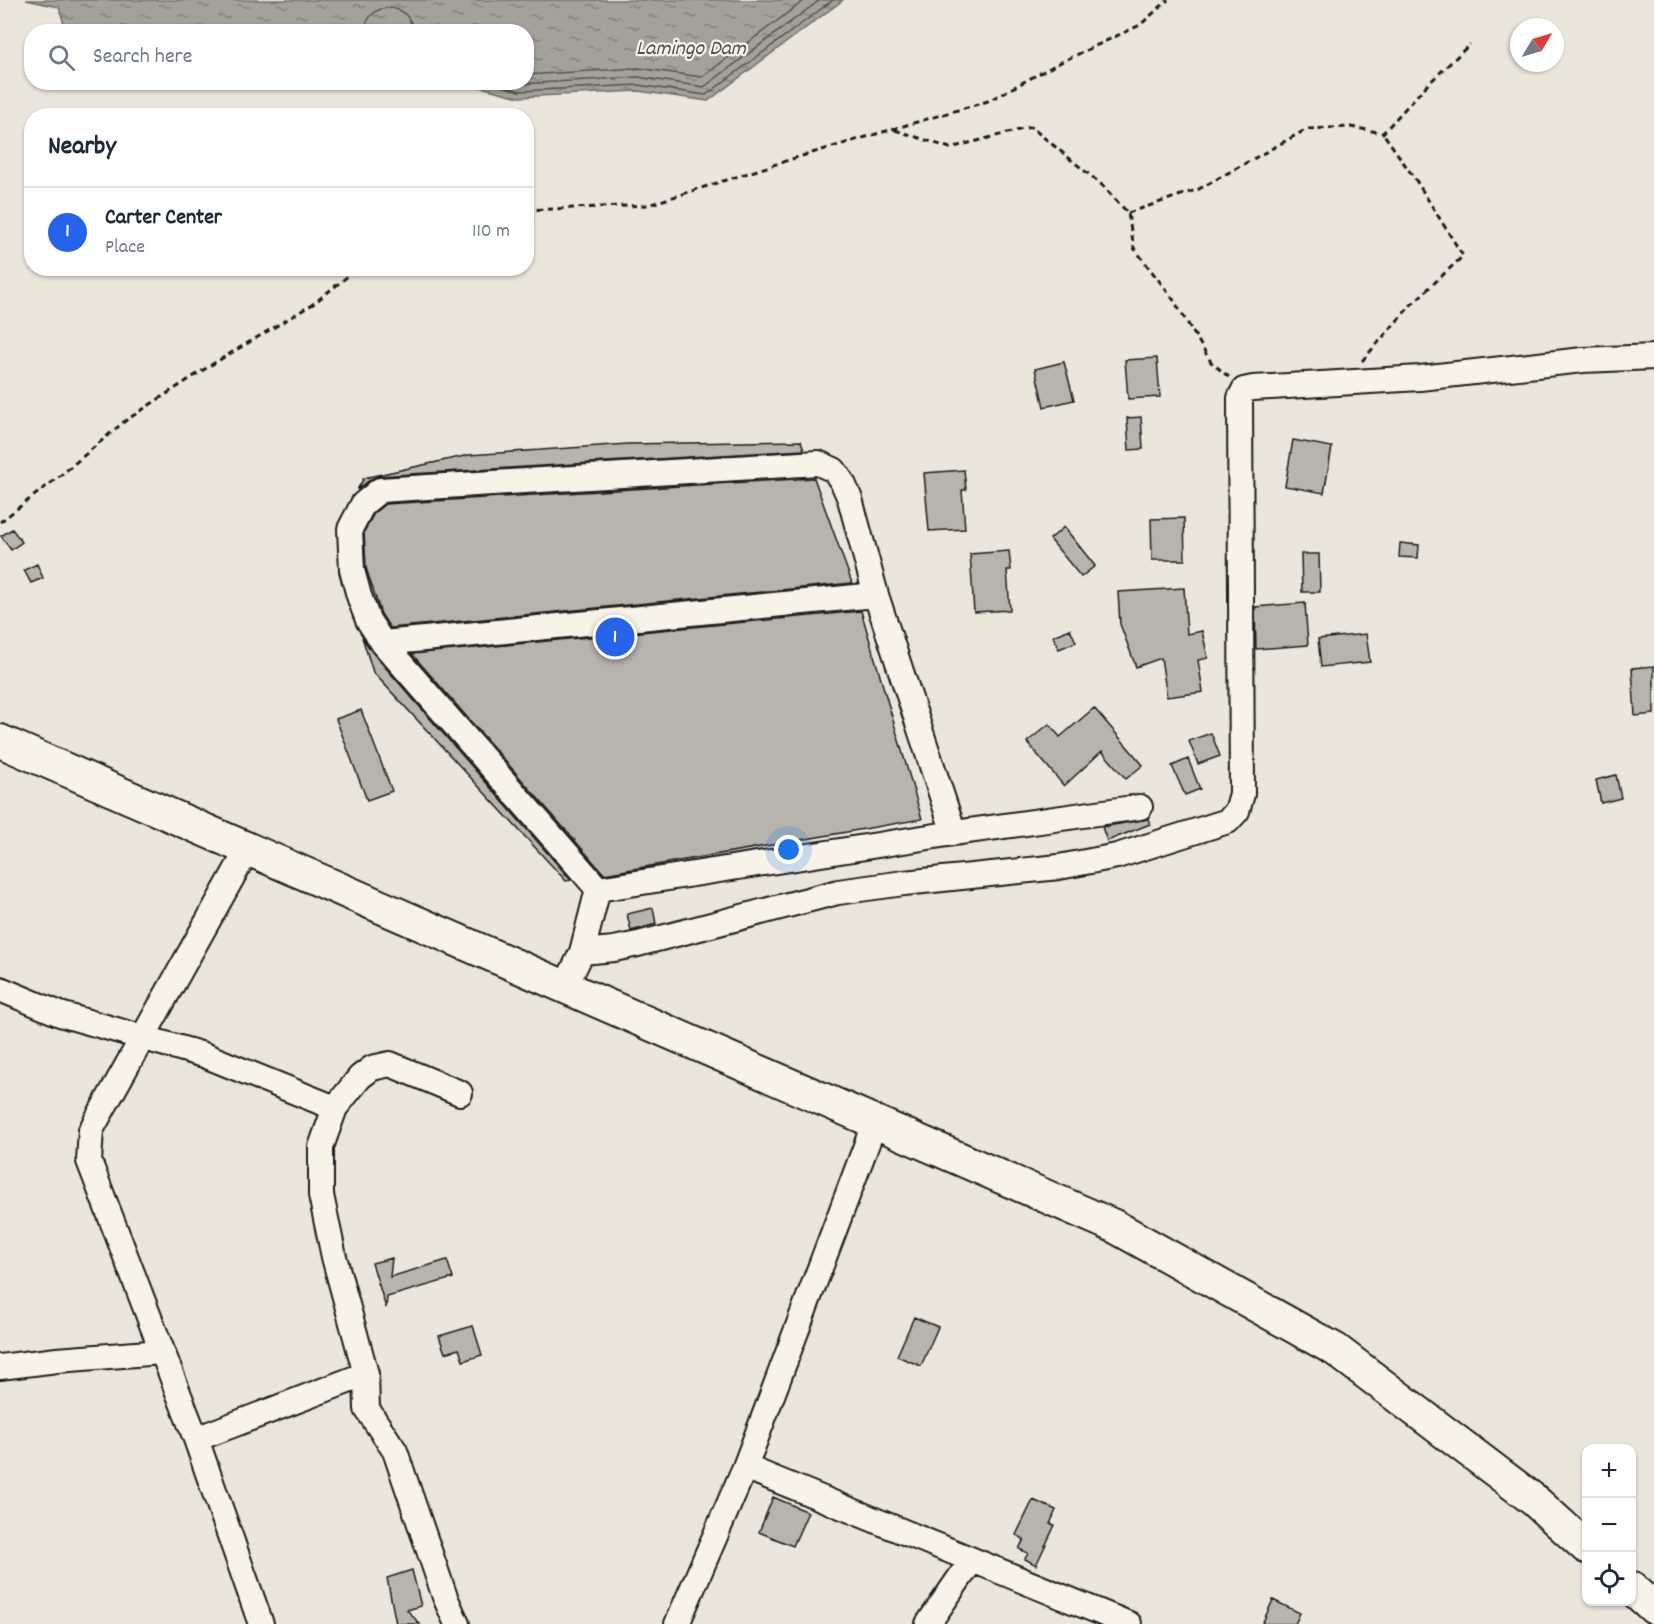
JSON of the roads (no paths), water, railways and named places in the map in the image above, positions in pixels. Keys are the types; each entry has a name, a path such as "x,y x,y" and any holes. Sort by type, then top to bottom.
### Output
{"main road":[{"path":"0,741 1114,1226 1336,1350 1534,1500 1582,1543"},
{"path":"1636,1592 1654,1608"}],"street":[{"path":"582,952 638,944 838,892 1059,867 1101,859 1228,821 1237,811 1242,794 1240,398 1244,390 1420,378 1583,360 1654,357"},
{"path":"598,889 383,643 368,620 352,570 350,529 363,504 380,490 818,463 834,470 850,499 876,596 954,833"},
{"path":"383,643 876,596"},
{"path":"598,889 954,833 1140,807"},
{"path":"248,849 91,1130 89,1161 196,1439 261,1624"},
{"path":"564,987 582,952 598,889"},
{"path":"0,989 60,1014 204,1055 335,1108"},
{"path":"457,1624 445,1597 395,1451 368,1409 366,1374 334,1257 321,1194 321,1147 335,1108 360,1077 372,1068 390,1064 460,1093"},
{"path":"676,1624 746,1467 875,1122"},
{"path":"0,1367 162,1352"},
{"path":"196,1439 366,1374"},
{"path":"746,1467 1129,1624"},
{"path":"928,1624 972,1560"}],"water":[{"name":"Lamingo Dam","path":"26,0 843,0 708,101 638,91 519,97 492,90 534,90 534,24 64,24 59,7"}],"place":[{"name":"Carter Center","path":"615,637"}]}
